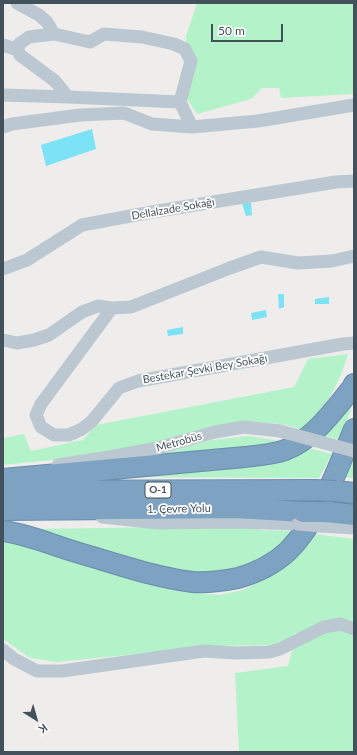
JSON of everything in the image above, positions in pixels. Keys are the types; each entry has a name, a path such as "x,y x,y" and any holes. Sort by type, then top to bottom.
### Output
{"highway":[{"path":"3,479 245,457 284,450 314,431 332,412 354,384"},
{"path":"3,531 177,580 209,582 228,580 250,574 271,564 288,551 302,534 324,498 354,429"},
{"name":"1. Çevre Yolu","path":"3,491 314,490 345,492"},
{"name":"1. Çevre Yolu","path":"3,510 236,508 300,518 324,519 354,515"}],"street":[{"path":"17,3 39,15 47,22 54,34"},
{"path":"68,97 55,80 20,55 18,50 20,44 29,37 54,34 90,42 104,34 142,36 174,44 185,49 190,61 180,102 192,126"},
{"path":"3,45 18,50"},
{"path":"3,95 180,102"},
{"path":"3,127 12,124 80,115 124,113 152,124 192,126 258,121 354,105"},
{"name":"Dellalzade Sokağı","path":"3,269 27,260 82,225 336,182 354,181"},
{"path":"3,340 17,343 34,340 49,335 82,312 98,306 112,308 131,307 261,257 298,263 332,261 354,256"},
{"name":"Bestekar Şevki Bey Sokağı","path":"112,308 40,404 36,415 41,427 54,435 69,434 82,429 92,421 120,388 138,381 348,344"},
{"name":"Metrobüs","path":"3,472 130,454 158,448 215,432 244,427 280,431 354,451"},
{"path":"324,519 354,528"},
{"path":"3,650 14,659 37,671 62,671 204,651 269,652 280,649 324,627 341,624 354,629"}],"green space":[{"path":"197,3 354,3 354,94 281,98 279,88 262,88 251,99 197,114 187,99 186,36"},
{"path":"348,354 342,372 330,397 320,413 313,421 301,429 281,424 250,422 111,454 3,465 3,438 24,434 31,451 83,440 96,425 294,387 308,359"},
{"path":"354,401 340,440 321,435"},
{"path":"249,436 280,441 266,447 133,461 212,440"},
{"path":"308,448 332,454 319,478 117,477"},
{"path":"350,459 354,460 354,478 342,477"},
{"path":"259,526 259,530 294,531 284,544 251,568 201,577 158,567 32,529"},
{"path":"314,534 354,539 354,752 239,752 235,673 288,666 297,632 287,640 269,645 216,646 57,662 30,658 3,639 3,541 52,552 151,584 186,592 219,595 243,590 277,572 301,553"}],"water":[{"path":"92,129 96,149 46,166 41,145"},
{"path":"251,202 252,215 246,216 242,203"},
{"path":"278,294 284,294 284,307 279,309"},
{"path":"329,297 329,304 315,304 315,299"},
{"path":"266,310 267,317 252,320 251,313"},
{"path":"183,327 183,334 168,336 167,330"}]}
